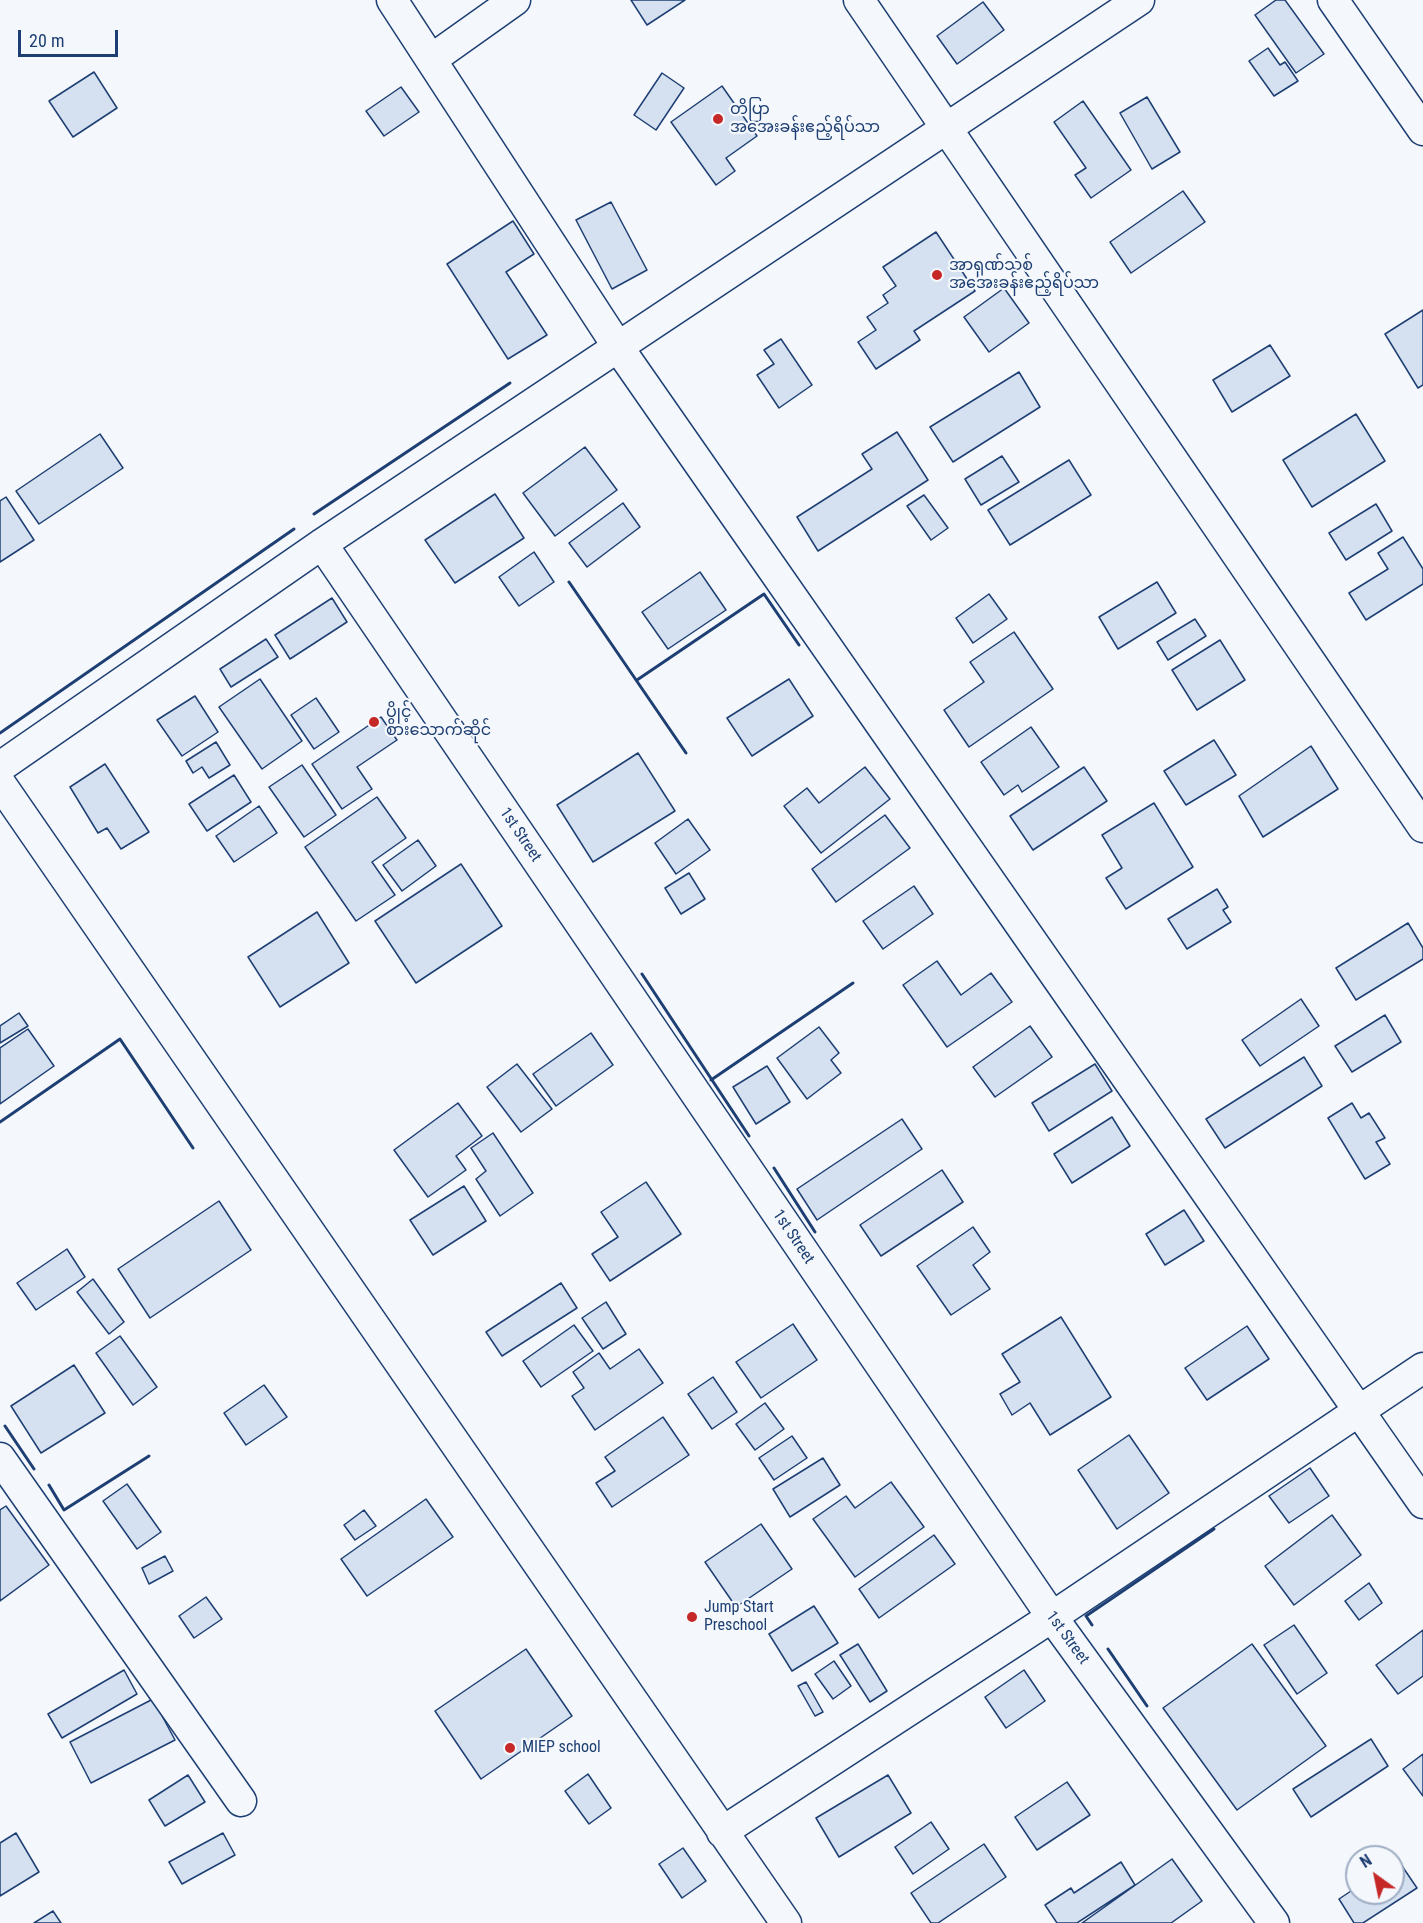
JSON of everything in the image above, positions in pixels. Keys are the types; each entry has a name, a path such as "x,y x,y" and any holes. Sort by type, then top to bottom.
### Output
{"street":[{"path":"392,0 432,58 618,347 1423,1503"},
{"path":"432,58 515,0"},
{"path":"859,0 1423,827"},
{"path":"0,767 322,544 1139,0"},
{"path":"1333,0 1423,129"},
{"name":"1st Street","path":"322,544 1052,1617 1274,1923"},
{"path":"0,783 786,1923"},
{"path":"722,1832 1052,1617 1423,1368"},
{"path":"0,1458 242,1801"}],"building":[{"path":"631,0 685,0 647,25"},
{"path":"1276,0 1285,0 1324,54 1296,73 1255,15"},
{"path":"983,2 1004,30 957,64 937,36"},
{"path":"1268,48 1280,65 1285,62 1298,81 1274,96 1249,61"},
{"path":"94,72 117,108 73,137 49,101"},
{"path":"662,73 684,88 656,130 634,115"},
{"path":"722,86 757,136 726,158 735,171 716,185 671,122"},
{"path":"401,87 419,112 384,136 366,111"},
{"path":"1147,97 1180,152 1152,169 1120,113"},
{"path":"1083,101 1131,170 1091,198 1075,175 1086,168 1054,122"},
{"path":"1183,191 1205,222 1131,273 1110,242"},
{"path":"611,202 647,270 612,289 576,220"},
{"path":"513,221 534,254 506,272 547,335 508,359 447,264"},
{"path":"936,232 975,291 914,331 920,340 876,369 858,342 876,330 867,317 888,303 883,295 896,286 883,267"},
{"path":"1004,288 1029,323 989,352 964,317"},
{"path":"1423,310 1423,385 1418,388 1385,334"},
{"path":"781,339 812,385 779,408 757,375 774,364 764,350"},
{"path":"1270,345 1290,376 1232,412 1213,380"},
{"path":"1019,372 1040,407 953,462 930,427"},
{"path":"1356,414 1385,461 1312,507 1283,460"},
{"path":"897,432 928,480 818,551 797,517 872,469 862,454"},
{"path":"100,434 123,468 39,524 16,491"},
{"path":"585,447 617,490 555,536 523,493"},
{"path":"1002,456 1019,482 981,505 965,479"},
{"path":"1069,460 1091,495 1010,545 988,510"},
{"path":"495,494 524,538 455,583 425,540"},
{"path":"924,495 948,528 931,540 907,506"},
{"path":"6,497 34,540 0,562 0,501"},
{"path":"623,503 640,527 587,567 569,543"},
{"path":"1376,504 1392,531 1346,560 1329,533"},
{"path":"1403,537 1423,569 1423,584 1366,620 1349,593 1388,569 1378,553"},
{"path":"534,552 554,582 519,606 499,577"},
{"path":"700,572 726,610 668,649 642,612"},
{"path":"1157,582 1176,613 1118,649 1099,617"},
{"path":"989,594 1007,619 973,643 956,618"},
{"path":"332,598 347,622 290,659 275,635"},
{"path":"1195,619 1206,636 1168,660 1157,642"},
{"path":"1014,632 1053,689 969,747 944,710 984,682 970,662"},
{"path":"266,639 278,657 231,687 220,669"},
{"path":"1220,640 1245,680 1197,710 1172,670"},
{"path":"260,679 302,741 262,769 219,707"},
{"path":"789,679 813,716 752,756 727,718"},
{"path":"195,696 218,732 182,756 157,720"},
{"path":"316,698 339,732 314,749 291,715"},
{"path":"381,717 397,740 357,767 372,789 342,809 312,764"},
{"path":"1031,727 1059,767 1022,792 1018,785 1004,795 981,762"},
{"path":"1214,740 1236,775 1186,805 1164,771"},
{"path":"216,742 230,765 209,778 202,767 193,773 186,761"},
{"path":"1311,746 1338,789 1263,837 1239,796"},
{"path":"638,753 675,811 593,862 557,805"},
{"path":"105,764 149,832 121,849 107,828 98,833 70,787"},
{"path":"302,765 336,815 304,837 269,787"},
{"path":"865,767 890,799 821,853 784,806 807,788 819,803"},
{"path":"1084,767 1107,801 1033,850 1010,816"},
{"path":"234,775 251,802 207,831 189,804"},
{"path":"377,797 406,838 372,862 395,895 356,921 305,847"},
{"path":"1154,803 1193,867 1126,909 1106,878 1122,868 1102,835"},
{"path":"259,806 277,833 234,862 216,836"},
{"path":"885,815 910,848 836,902 812,869"},
{"path":"688,819 710,850 676,874 655,843"},
{"path":"418,840 436,866 402,891 383,865"},
{"path":"461,864 502,926 416,983 375,921"},
{"path":"689,873 705,899 681,914 665,888"},
{"path":"914,886 933,914 883,949 863,921"},
{"path":"1217,889 1228,907 1223,910 1231,922 1187,949 1168,919"},
{"path":"317,912 349,963 280,1007 248,957"},
{"path":"1408,923 1423,948 1423,959 1356,1000 1336,968"},
{"path":"937,961 961,995 991,973 1012,1002 947,1047 903,985"},
{"path":"1301,999 1319,1026 1260,1066 1242,1040"},
{"path":"19,1013 28,1026 0,1043 0,1026"},
{"path":"1385,1015 1401,1042 1352,1072 1335,1046"},
{"path":"1030,1026 1052,1057 995,1097 973,1067"},
{"path":"819,1027 839,1053 831,1060 841,1073 807,1099 777,1058"},
{"path":"28,1029 54,1066 0,1104 0,1048"},
{"path":"591,1033 613,1065 556,1106 533,1074"},
{"path":"1304,1057 1322,1086 1225,1148 1206,1119"},
{"path":"517,1064 552,1109 521,1132 487,1087"},
{"path":"1095,1064 1112,1091 1049,1131 1032,1103"},
{"path":"767,1066 790,1102 756,1124 733,1087"},
{"path":"458,1103 482,1136 456,1156 466,1170 428,1197 394,1150"},
{"path":"1352,1103 1361,1118 1369,1113 1385,1138 1376,1142 1390,1164 1365,1179 1328,1118"},
{"path":"1112,1117 1130,1146 1072,1183 1054,1154"},
{"path":"902,1119 922,1149 817,1220 797,1189"},
{"path":"493,1133 533,1193 500,1216 476,1179 486,1171 471,1148"},
{"path":"942,1170 963,1202 881,1256 860,1225"},
{"path":"646,1182 681,1234 610,1281 592,1254 618,1237 601,1212"},
{"path":"464,1186 486,1221 433,1255 410,1220"},
{"path":"219,1201 251,1250 150,1318 118,1269"},
{"path":"1184,1210 1204,1241 1165,1265 1146,1234"},
{"path":"973,1227 990,1252 973,1265 990,1289 951,1315 917,1266"},
{"path":"67,1249 85,1277 36,1310 17,1283"},
{"path":"93,1279 124,1322 109,1334 77,1292"},
{"path":"561,1283 577,1308 502,1356 486,1332"},
{"path":"606,1302 626,1334 603,1349 582,1318"},
{"path":"1061,1317 1111,1397 1050,1435 1030,1403 1012,1415 1000,1394 1020,1382 1002,1354"},
{"path":"793,1324 817,1360 761,1398 736,1362"},
{"path":"574,1325 593,1351 541,1387 523,1361"},
{"path":"1247,1326 1269,1359 1207,1400 1185,1368"},
{"path":"120,1336 157,1387 133,1405 96,1353"},
{"path":"639,1349 663,1383 595,1430 572,1396 584,1388 573,1372 599,1353 610,1369"},
{"path":"74,1365 105,1413 41,1453 11,1406"},
{"path":"713,1377 737,1412 712,1429 688,1394"},
{"path":"264,1385 287,1417 246,1445 224,1413"},
{"path":"765,1403 784,1429 755,1450 736,1424"},
{"path":"663,1417 689,1455 612,1507 596,1483 615,1471 605,1457"},
{"path":"1129,1435 1169,1493 1117,1529 1078,1470"},
{"path":"792,1436 807,1458 774,1480 759,1458"},
{"path":"823,1458 840,1485 790,1517 773,1489"},
{"path":"1310,1468 1329,1496 1289,1523 1269,1496"},
{"path":"891,1482 924,1527 855,1577 813,1519 846,1496 855,1508"},
{"path":"127,1484 161,1532 137,1549 103,1501"},
{"path":"426,1499 453,1537 367,1596 341,1559"},
{"path":"6,1506 49,1565 0,1601 0,1510"},
{"path":"364,1510 376,1526 355,1540 344,1525"},
{"path":"1332,1515 1361,1555 1294,1605 1265,1566"},
{"path":"761,1524 792,1569 736,1607 705,1562"},
{"path":"934,1535 955,1564 879,1618 859,1589"},
{"path":"165,1556 173,1571 149,1584 142,1568"},
{"path":"1369,1583 1382,1603 1359,1620 1345,1601"},
{"path":"206,1597 222,1619 194,1638 179,1616"},
{"path":"814,1606 838,1643 792,1671 769,1634"},
{"path":"1294,1625 1327,1673 1297,1694 1264,1645"},
{"path":"1423,1630 1423,1676 1398,1694 1376,1665"},
{"path":"858,1644 887,1691 870,1702 840,1655"},
{"path":"1252,1644 1326,1746 1237,1810 1163,1708"},
{"path":"526,1649 572,1716 481,1779 435,1711"},
{"path":"834,1661 851,1686 833,1699 815,1674"},
{"path":"124,1670 137,1694 62,1738 48,1714"},
{"path":"1024,1670 1045,1701 1006,1728 985,1697"},
{"path":"806,1682 823,1712 815,1716 798,1686"},
{"path":"153,1699 175,1740 91,1783 70,1742"},
{"path":"1371,1739 1388,1766 1311,1817 1293,1789"},
{"path":"1423,1754 1423,1796 1403,1769"},
{"path":"588,1774 611,1808 589,1824 565,1791"},
{"path":"188,1775 205,1802 165,1826 149,1800"},
{"path":"888,1775 911,1813 839,1857 816,1818"},
{"path":"1067,1782 1090,1815 1037,1850 1015,1817"},
{"path":"931,1822 949,1849 913,1874 895,1847"},
{"path":"16,1833 39,1872 0,1896 0,1843"},
{"path":"223,1833 235,1855 182,1884 169,1862"},
{"path":"984,1844 1006,1877 938,1923 931,1923 911,1893"},
{"path":"683,1848 706,1881 682,1898 659,1864"},
{"path":"1172,1859 1202,1901 1171,1923 1082,1923"},
{"path":"1121,1862 1135,1885 1077,1923 1057,1923 1045,1905 1071,1888 1074,1893"},
{"path":"1405,1870 1417,1888 1405,1896"},
{"path":"1345,1895 1345,1905 1391,1905 1363,1923 1354,1923 1339,1899"},
{"path":"53,1911 61,1923 34,1923"}],"wall":[{"path":"314,514 510,383"},
{"path":"0,733 294,529"},
{"path":"569,582 686,753"},
{"path":"637,680 764,594 799,645"},
{"path":"642,974 749,1136"},
{"path":"711,1080 853,983"},
{"path":"0,1122 120,1039 193,1148"},
{"path":"774,1168 815,1232"},
{"path":"5,1426 34,1469"},
{"path":"49,1485 64,1510 149,1456"},
{"path":"1092,1625 1086,1616 1214,1529"},
{"path":"1108,1649 1147,1706"}],"place":[{"name":"တိပြာ အအေးခန်းဧည့်ရိပ်သာ","path":"718,119"},
{"name":"အာရုဏ်သစ် အအေးခန်းဧည့်ရိပ်သာ","path":"937,275"},
{"name":"ပွိုင့် စားသောက်ဆိုင်","path":"374,722"},
{"name":"Jump Start Preschool","path":"692,1617"},
{"name":"MIEP school","path":"510,1748"}]}
